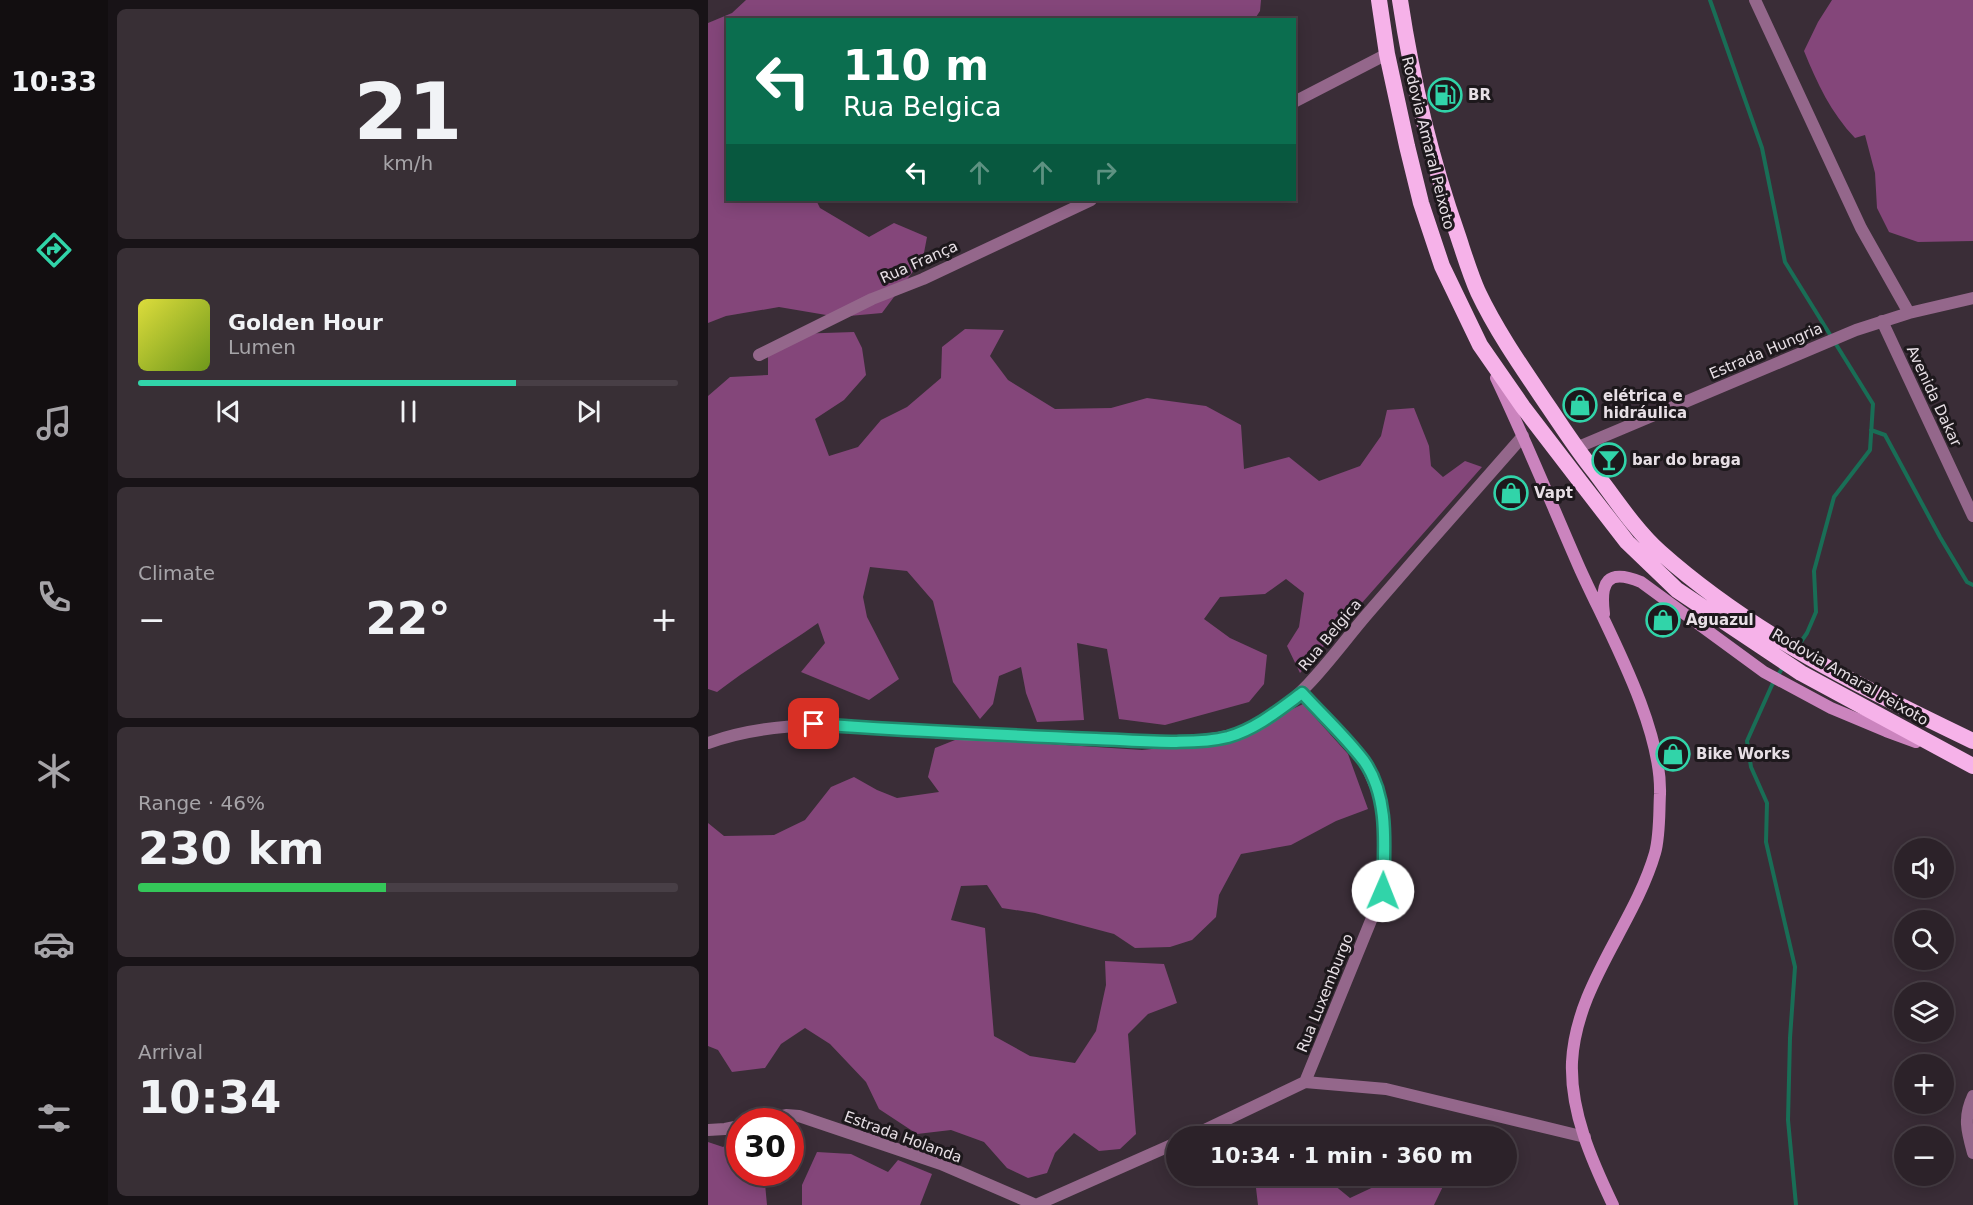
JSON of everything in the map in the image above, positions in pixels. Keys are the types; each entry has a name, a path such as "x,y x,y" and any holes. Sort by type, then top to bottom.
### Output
{"highway":[{"name":"Rodovia Amaral Peixoto","path":"1379,0 1387,54 1421,203 1442,266 1480,345 1523,407 1627,542 1677,590 1973,766"},
{"name":"Rodovia Amaral Peixoto","path":"1400,0 1406,40 1434,164 1477,290 1502,337 1576,448 1657,550 1783,652"},
{"name":"Rodovia Amaral Peixoto","path":"1805,665 1973,741"}],"main road":[{"path":"1480,345 1630,680 1650,732 1658,764 1660,792 1656,850 1648,874 1592,986 1576,1038 1572,1064 1575,1101 1591,1159 1612,1205"},
{"path":"1605,624 1602,593 1605,584 1613,578 1634,579 1652,588 1697,625 1764,672 1789,686 1831,708 1886,731 1947,752"}],"street":[{"path":"1755,0 1861,228 1909,314"},
{"path":"1296,101 1387,54"},
{"name":"Rua França","path":"759,355 872,299 923,279 1089,201"},
{"name":"Estrada Hungria","path":"1576,448 1856,330 1882,321 1973,298"},
{"name":"Avenida Dakar","path":"1882,321 1973,516"},
{"name":"Rua Belgica","path":"708,743 724,737 760,730 814,724 972,735 1168,741 1228,737 1263,722 1302,693 1368,613 1522,436"},
{"name":"Rua Luxemburgo","path":"1302,693 1365,762 1377,789 1383,811 1384,853 1383,891 1305,1082"},
{"path":"1213,1126 1305,1082 1386,1089 1585,1137"},
{"path":"1973,1096 1966,1113 1967,1131 1973,1153"},
{"name":"Estrada Holanda","path":"804,1118 940,1164 1036,1205"},
{"path":"708,1130 726,1129"},
{"path":"1036,1205 1166,1147"}],"shaded area":[{"path":"746,0 1261,0 1260,11 1255,18 726,18 726,201 816,201 820,208 869,237 894,223 927,237 923,258 882,313 838,317 779,307 726,316 708,323 708,23 732,13"},
{"path":"1832,0 1973,0 1973,241 1918,242 1889,232 1877,208 1875,173 1865,135 1855,138 1846,128 1820,86 1804,51"},
{"path":"965,329 1004,330 990,356 1008,380 1055,409 1111,408 1147,398 1206,406 1241,425 1244,469 1289,457 1319,481 1360,466 1381,436 1387,410 1414,408 1429,446 1431,466 1443,477 1465,461 1482,467 1300,673 1287,646 1299,627 1304,593 1286,579 1265,594 1220,597 1204,619 1230,638 1267,655 1264,684 1249,702 1165,725 1119,719 1107,649 1077,643 1084,720 1037,722 1026,693 1021,667 999,676 993,704 980,719 953,682 933,601 907,571 870,567 863,597 867,617 899,679 869,700 801,672 825,643 818,623 717,692 708,689 708,396 730,377 768,375 768,347 794,334 854,332 862,348 866,375 844,400 815,419 829,456 858,447 881,420 907,407 941,378 942,347"},
{"path":"1303,704 1348,754 1368,809 1336,821 1291,845 1241,854 1219,895 1216,917 1192,940 1170,947 1135,948 1114,934 1035,913 1002,908 987,885 961,886 951,920 985,928 994,1036 1030,1056 1075,1063 1096,1031 1106,985 1105,961 1164,964 1177,1003 1148,1014 1128,1034 1136,1134 1120,1149 1099,1151 1074,1133 1055,1153 1047,1173 1028,1178 1007,1168 984,1142 951,1130 917,1134 879,1109 866,1082 830,1044 805,1028 781,1044 765,1068 732,1072 718,1050 708,1046 708,823 724,836 774,835 805,820 831,787 854,777 897,798 939,792 928,777 935,748 960,738 1142,750 1225,741"},
{"path":"708,1142 723,1147 726,1145 726,1186 765,1186 767,1205 708,1205"},
{"path":"817,1152 851,1154 888,1172 898,1160 932,1174 920,1205 802,1205 804,1181"},
{"path":"1263,1186 1335,1186 1350,1198 1376,1186 1443,1186 1434,1205 1258,1205 1256,1188"}],"waterway":[{"path":"1710,0 1762,148 1785,262 1873,404 1870,450 1834,497 1814,571 1816,612 1807,633 1798,646"},
{"path":"1871,430 1885,435 1940,537 1967,582 1973,585"},
{"path":"1783,667 1772,685 1747,741 1751,767 1767,803 1766,842 1795,967 1788,1120 1796,1205"}],"place":[{"name":"BR","path":"1445,95"},
{"name":"elétrica e hidráulica","path":"1580,405"},
{"name":"bar do braga","path":"1609,460"},
{"name":"Vapt","path":"1511,493"},
{"name":"Aguazul","path":"1663,620"},
{"name":"Bike Works","path":"1673,754"}],"route":[{"path":"814,724 972,735 1205,740 1228,737 1263,722 1302,693 1365,762 1377,789 1383,811 1383,891"}]}
